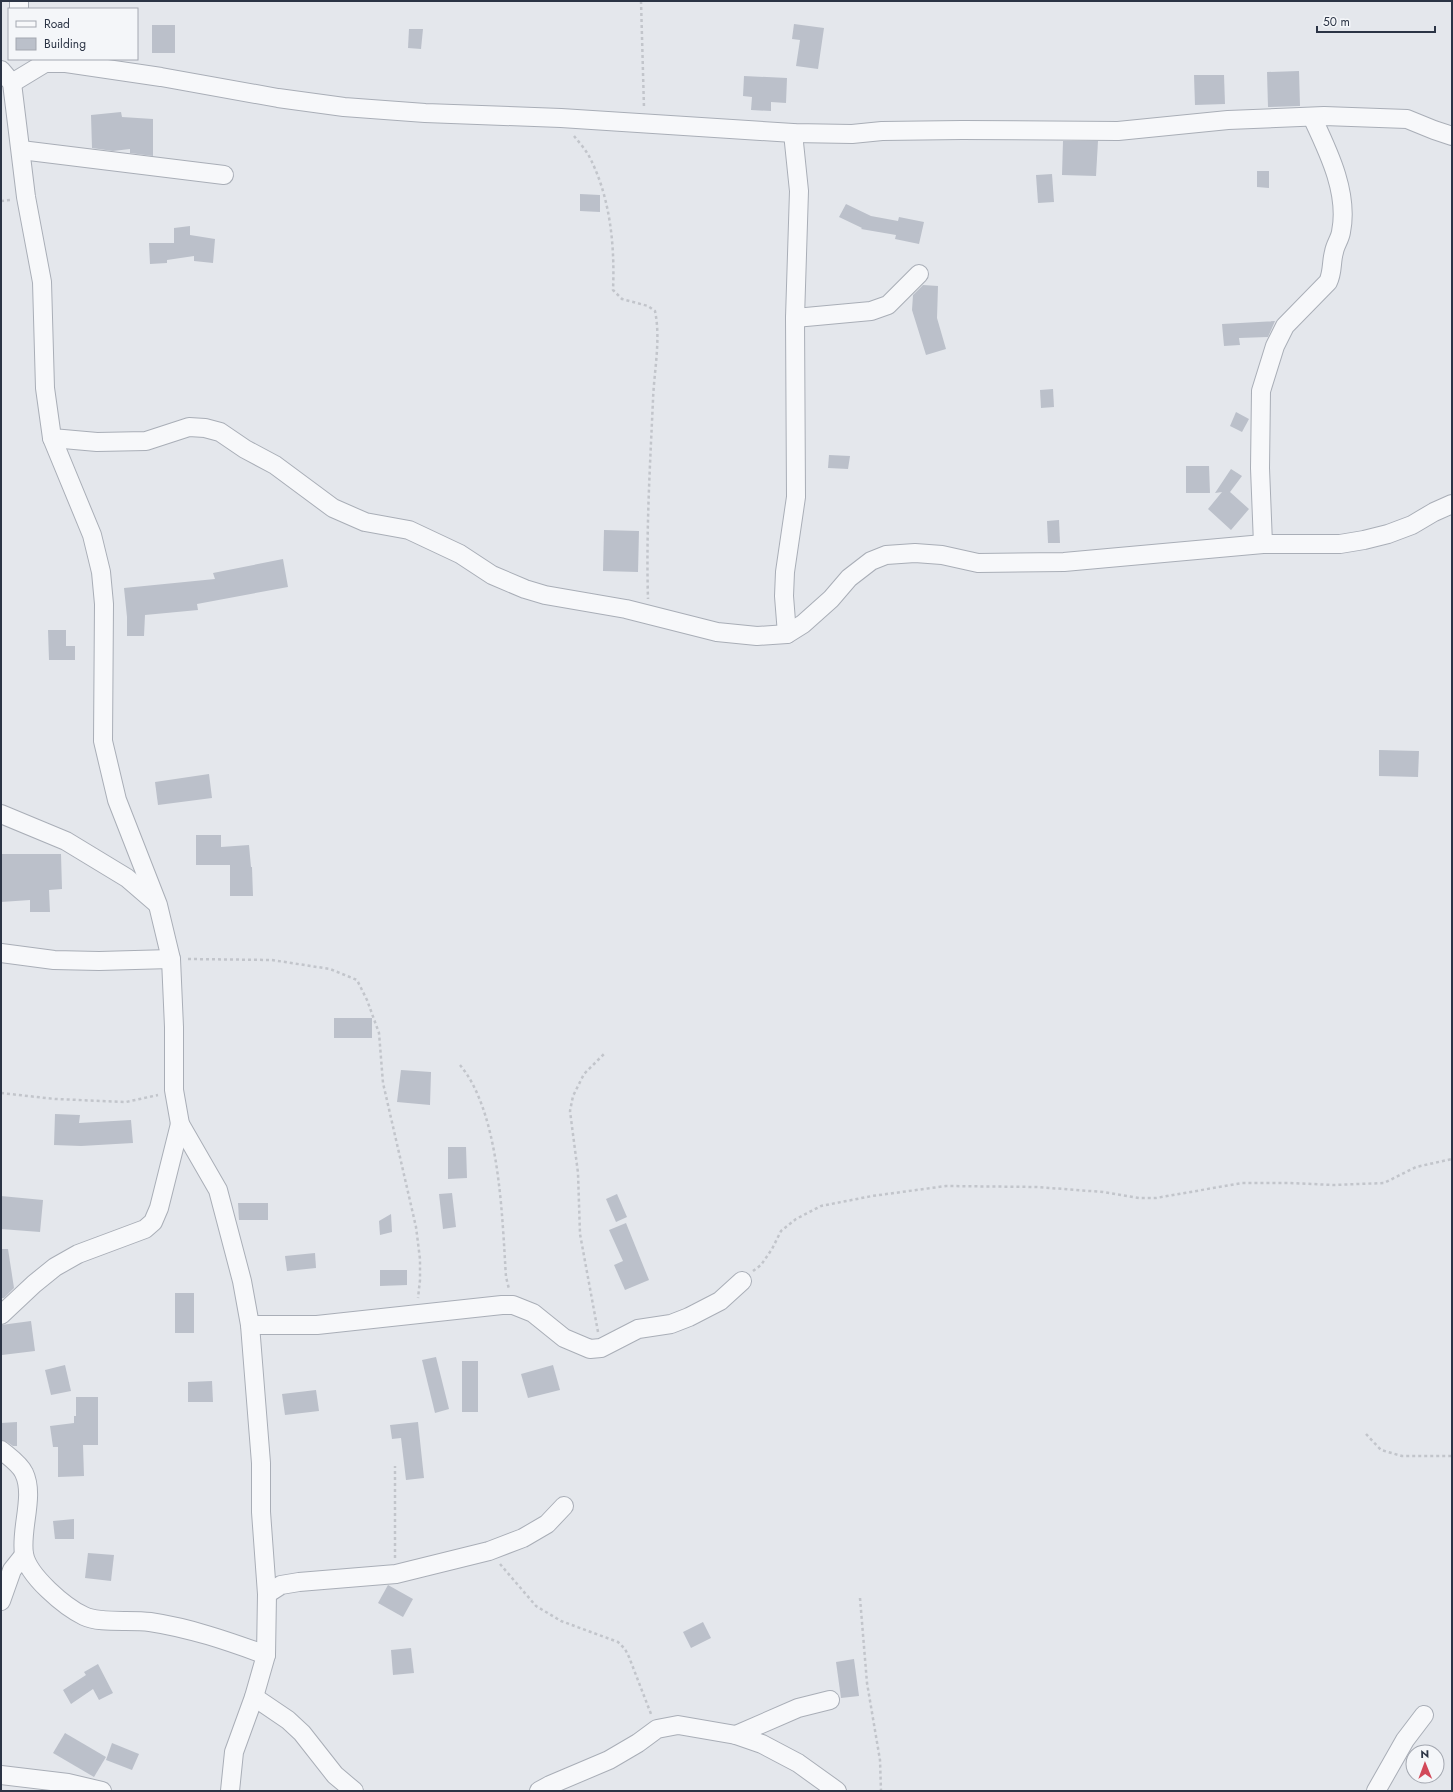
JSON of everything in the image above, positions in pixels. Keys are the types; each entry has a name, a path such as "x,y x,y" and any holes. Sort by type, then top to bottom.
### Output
{"street":[{"path":"8,60 5,74 21,150 26,197 42,282 45,388 52,438 92,535 101,572 104,604 103,741 117,800 158,905 171,959 174,1026 174,1090 180,1124 218,1190 235,1249 250,1325 262,1463 261,1512 267,1594 266,1655 254,1697 234,1752 230,1791"},
{"path":"5,74 45,63 66,63 161,77 278,98 344,107 425,113 561,118 793,133 852,134 882,131 962,130 1118,131 1228,120 1312,117 1407,119 1452,136"},
{"path":"1263,544 1260,468 1261,391 1275,346 1285,326 1328,282 1332,275 1333,254 1341,234 1343,222 1340,190 1324,142 1312,117"},
{"path":"787,634 784,596 796,497 795,318 799,191 793,133"},
{"path":"21,150 224,175"},
{"path":"795,318 872,311 888,304 920,274"},
{"path":"52,438 97,442 146,441 189,427 205,428 220,432 245,449 275,465 333,508 365,522 409,530 460,554 492,575 525,589 545,595 626,608 717,632 758,636 787,634 803,624 819,610 849,578 871,561 886,554 916,553 942,555 978,563 1064,562 1263,544 1340,544 1388,534 1452,504"},
{"path":"1,814 66,841 127,878 158,905"},
{"path":"1,953 69,960 171,959"},
{"path":"1,1315 34,1284 55,1267 78,1254 145,1229 153,1222 160,1208 180,1124"},
{"path":"250,1325 317,1324 502,1305 513,1306 533,1314 564,1338 590,1349 600,1348 638,1329 671,1324 689,1317 720,1301 742,1281"},
{"path":"1,1450 24,1473 28,1497 25,1516 24,1555 34,1575 54,1595 84,1617 98,1620 142,1621 174,1626 223,1639 266,1655"},
{"path":"267,1594 280,1585 396,1574 489,1551 523,1538 547,1524 564,1506"},
{"path":"1,1601 12,1570 24,1555"},
{"path":"254,1697 288,1720 302,1733 335,1775 354,1791"},
{"path":"736,1735 798,1708 830,1700"},
{"path":"1376,1791 1405,1740 1424,1714"},
{"path":"539,1791 609,1760 638,1743 657,1729 678,1725 736,1735 762,1744 798,1763 837,1791"},
{"path":"1,1775 68,1783 102,1791"}],"path":[{"path":"641,1 641,40 645,123"},
{"path":"561,118 588,155 605,198 613,249 613,290 622,299 648,306 655,311 658,327 654,378 648,513 648,615"},
{"path":"171,959 272,960 330,969 357,980 367,1000 379,1033 383,1082 416,1227 420,1280 416,1314"},
{"path":"600,1348 591,1288 580,1234 578,1173 570,1111 573,1096 584,1074 605,1053"},
{"path":"460,1064 471,1078 479,1098 494,1153 500,1190 506,1277 513,1306"},
{"path":"1,1093 55,1099 126,1102 152,1097 174,1090"},
{"path":"742,1281 761,1265 781,1231 796,1218 821,1206 872,1196 946,1186 1037,1188 1103,1192 1139,1198 1156,1198 1242,1183 1334,1185 1384,1183 1416,1167 1452,1159"},
{"path":"1366,1434 1381,1450 1402,1456 1452,1456"},
{"path":"396,1466 396,1574"},
{"path":"489,1551 536,1606 561,1621 618,1642 625,1649 657,1729"},
{"path":"860,1598 867,1683 880,1760 881,1791"}],"building":[{"path":"794,24 824,28 818,69 796,66 800,40 792,39"},
{"path":"152,25 175,25 175,53 152,53"},
{"path":"409,29 423,29 421,49 408,48"},
{"path":"1299,71 1300,106 1268,107 1267,72"},
{"path":"1194,75 1224,75 1225,104 1195,105"},
{"path":"744,76 787,78 786,103 771,102 771,111 751,110 752,97 743,96"},
{"path":"121,112 122,117 153,119 153,156 130,153 130,149 113,151 92,148 91,115"},
{"path":"1063,141 1098,141 1096,176 1062,175"},
{"path":"1257,171 1269,171 1269,188 1257,187"},
{"path":"1052,174 1054,202 1038,203 1036,175"},
{"path":"580,194 600,195 600,212 580,211"},
{"path":"846,204 871,216 898,221 899,217 924,222 919,244 895,239 896,235 861,229 862,228 839,217"},
{"path":"190,226 190,235 215,239 213,263 194,261 194,256 167,260 167,263 150,264 149,243 174,243 174,228"},
{"path":"923,285 938,286 937,318 946,349 926,355 912,310 913,295"},
{"path":"1275,321 1268,337 1239,338 1240,345 1224,346 1222,324"},
{"path":"1053,389 1054,407 1041,408 1040,390"},
{"path":"1236,412 1249,419 1242,432 1230,426"},
{"path":"829,455 850,456 848,469 828,468"},
{"path":"1186,466 1209,466 1210,493 1186,493"},
{"path":"1231,469 1242,476 1230,492 1249,509 1231,530 1208,509 1222,492 1215,493"},
{"path":"1059,520 1060,543 1048,543 1047,521"},
{"path":"604,530 639,531 638,572 603,571"},
{"path":"283,559 288,587 197,604 198,610 145,615 144,636 127,636 124,588 215,579 213,573"},
{"path":"48,630 66,630 66,646 75,646 75,660 49,660"},
{"path":"1379,750 1419,751 1418,777 1379,776"},
{"path":"209,774 212,798 158,805 155,782"},
{"path":"196,835 221,835 221,847 249,845 252,867 253,896 230,896 230,865 196,865"},
{"path":"1,854 61,854 62,889 49,890 50,912 30,912 30,900 1,902"},
{"path":"334,1018 372,1018 372,1038 334,1038"},
{"path":"401,1070 431,1072 430,1105 397,1102"},
{"path":"55,1114 80,1115 79,1123 131,1120 133,1143 81,1146 54,1145"},
{"path":"448,1147 466,1147 467,1178 448,1179"},
{"path":"452,1193 456,1227 443,1229 439,1194"},
{"path":"617,1194 627,1217 616,1222 606,1199"},
{"path":"1,1196 43,1200 40,1232 1,1229"},
{"path":"238,1203 268,1203 268,1220 239,1220"},
{"path":"391,1214 392,1232 380,1235 379,1221"},
{"path":"626,1223 649,1280 625,1290 614,1265 623,1261 609,1230"},
{"path":"1,1249 8,1249 14,1288 4,1298 1,1298"},
{"path":"315,1253 316,1268 287,1271 285,1256"},
{"path":"380,1270 407,1270 407,1285 380,1286"},
{"path":"175,1293 194,1293 194,1333 175,1333"},
{"path":"31,1321 35,1351 2,1355 1,1325"},
{"path":"436,1357 449,1409 435,1413 422,1360"},
{"path":"462,1361 478,1361 478,1412 462,1412"},
{"path":"65,1365 71,1391 51,1395 45,1370"},
{"path":"553,1365 560,1390 528,1398 521,1374"},
{"path":"212,1381 213,1402 188,1402 188,1382"},
{"path":"316,1390 319,1411 285,1415 282,1394"},
{"path":"76,1397 98,1397 98,1445 83,1445 84,1476 58,1477 58,1447 53,1447 50,1426 74,1423 74,1416 76,1416"},
{"path":"17,1422 17,1446 13,1446 1,1440 1,1423"},
{"path":"418,1422 424,1478 406,1480 401,1438 392,1439 390,1425"},
{"path":"74,1519 74,1539 55,1539 53,1521"},
{"path":"88,1553 114,1555 111,1581 85,1578"},
{"path":"388,1585 413,1599 403,1617 378,1603"},
{"path":"703,1622 711,1638 691,1648 683,1632"},
{"path":"411,1648 414,1673 393,1675 391,1650"},
{"path":"854,1659 859,1696 841,1698 836,1662"},
{"path":"98,1664 113,1693 99,1700 93,1689 71,1704 63,1690 86,1675 84,1672"},
{"path":"65,1733 106,1757 94,1777 53,1753"},
{"path":"112,1743 139,1754 132,1770 106,1760"}]}
